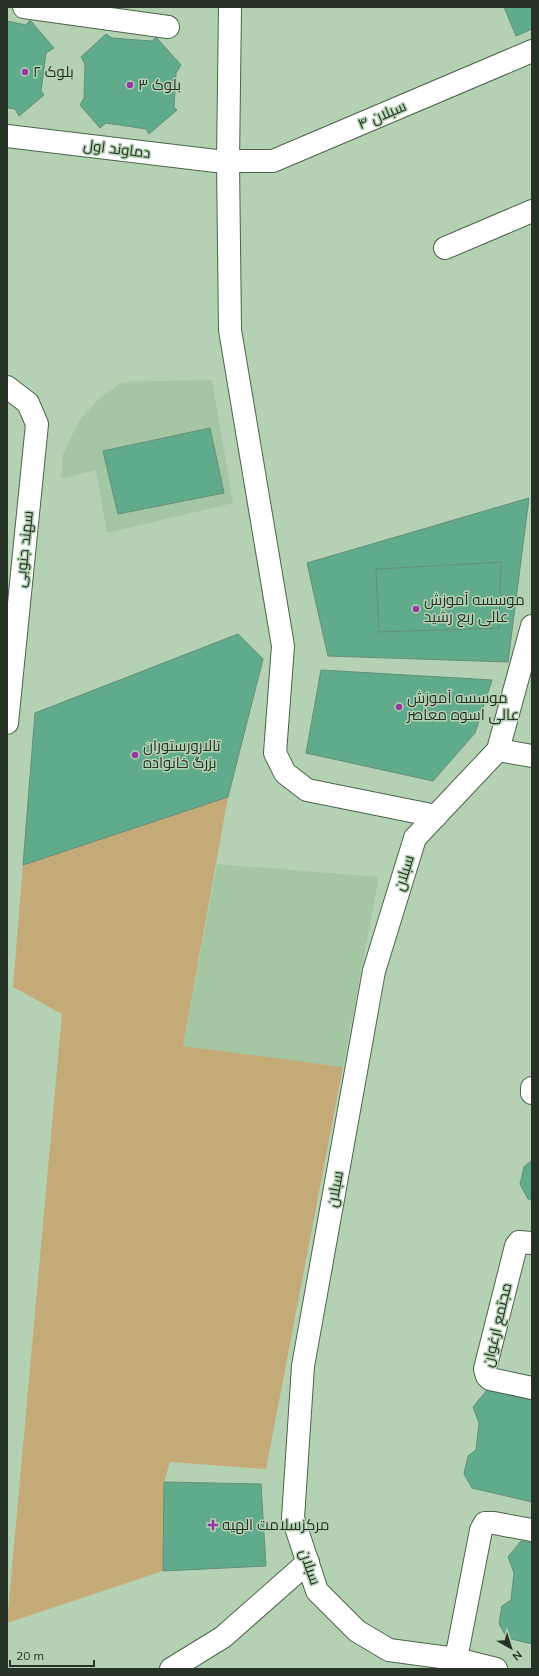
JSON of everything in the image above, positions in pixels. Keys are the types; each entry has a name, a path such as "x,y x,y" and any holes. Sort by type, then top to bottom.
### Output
{"street":[{"path":"24,7 168,27"},
{"path":"230,7 228,161 230,330 283,646 275,753 285,773 307,790 436,816"},
{"name":"سبلان ۴","path":"228,161 273,161 532,51"},
{"name":"دماوند اول","path":"7,136 216,161 228,161"},
{"path":"445,248 532,211"},
{"name":"سهند جنوبی","path":"7,387 28,403 37,424 7,723"},
{"name":"سبلان","path":"496,1669 456,1660 389,1650 357,1631 317,1591 293,1518 303,1366 374,971 415,838 498,750 532,626"},
{"path":"498,750 532,756"},
{"path":"532,1088 532,1094"},
{"name":"مجتمع ارغوان","path":"532,1243 519,1242 516,1246 485,1369 487,1376 490,1379 532,1388"},
{"path":"456,1660 481,1530 485,1523 494,1523 532,1530"},
{"path":"172,1669 224,1637 308,1562"}],"shaded area":[{"path":"212,380 233,503 107,533 96,470 61,479 63,454 79,421 97,401 122,382"},
{"path":"228,797 183,1046 343,1067 266,1469 170,1462 164,1482 163,1571 7,1623 62,1014 13,987 23,865"},
{"path":"217,864 379,877 343,1067 183,1047"}],"building":[{"path":"504,7 532,7 532,29 516,36"},
{"name":"بلوک ۲","path":"30,20 54,48 46,53 41,91 44,95 19,116 15,109 7,108 7,21 26,25"},
{"name":"بلوک ۳","path":"106,34 112,38 152,41 156,37 181,65 176,73 174,107 177,110 149,134 146,129 106,123 100,128 80,105 84,98 85,64 81,57"},
{"path":"210,428 224,493 118,514 103,451"},
{"name":"موسسه آموزش عالی ربع رشید","path":"529,498 508,662 328,656 307,563"},
{"path":"501,562 499,628 379,632 376,569"},
{"name":"تالارورستوران بزرگ خانواده","path":"238,634 263,659 228,797 23,865 35,713"},
{"name":"موسسه آموزش عالی اسوه معاصر","path":"321,670 492,680 475,733 433,781 306,753"},
{"path":"532,1160 532,1200 528,1199 520,1184 524,1167"},
{"path":"487,1390 532,1400 532,1502 472,1488 464,1474 468,1456 476,1450 479,1423 473,1407"},
{"name":"مرکزسلامت الهیه","path":"164,1482 261,1484 266,1566 163,1571"},
{"path":"521,1541 532,1543 532,1644 507,1638 499,1624 502,1606 511,1600 514,1573 508,1557"}],"place":[{"name":"بلوک ۲","path":"25,72"},
{"name":"بلوک ۳","path":"130,85"},
{"name":"موسسه آموزش عالی ربع رشید","path":"416,609"},
{"name":"موسسه آموزش عالی اسوه معاصر","path":"399,707"},
{"name":"تالارورستوران بزرگ خانواده","path":"135,755"},
{"name":"مرکزسلامت الهیه","path":"213,1525"}]}
